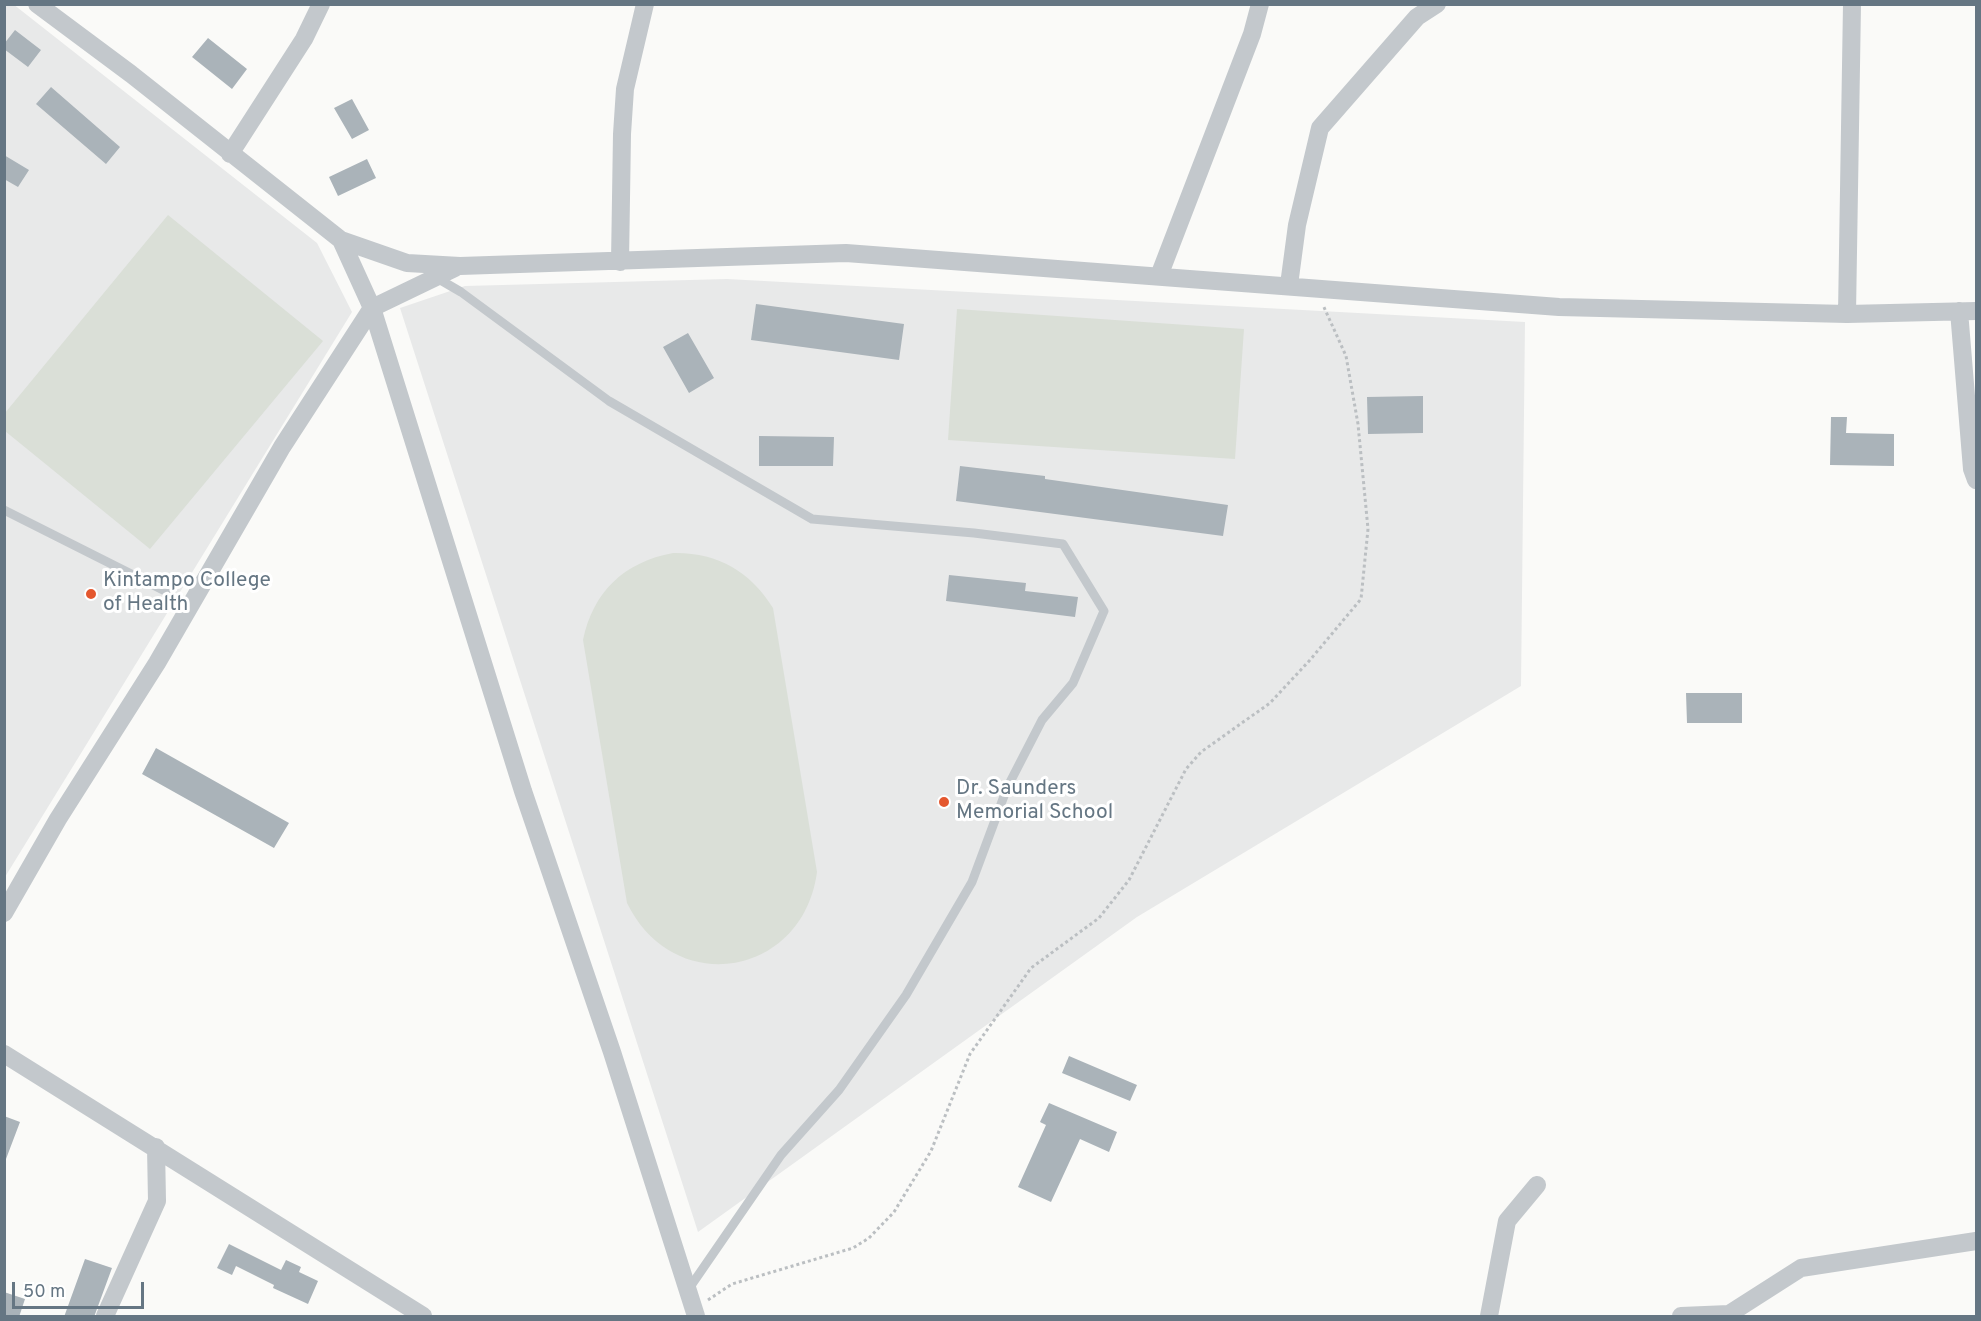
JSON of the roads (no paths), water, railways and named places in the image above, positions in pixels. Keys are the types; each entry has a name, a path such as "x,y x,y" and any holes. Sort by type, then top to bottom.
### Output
{"street":[{"path":"37,4 130,74 340,240 407,263 460,266 846,253 1559,307 1847,314 1968,311 1972,469 1977,480"},
{"path":"230,154 304,39 321,4"},
{"path":"620,261 625,89 645,4"},
{"path":"1159,276 1252,34 1260,4"},
{"path":"1289,285 1297,225 1320,128 1417,17 1437,4"},
{"path":"1847,314 1852,4"},
{"path":"340,240 372,308 520,780 695,1313"},
{"path":"4,913 58,819 186,612 282,447 372,308 460,266"},
{"path":"4,1054 156,1147 423,1317"},
{"path":"105,1317 157,1201 156,1147"},
{"path":"1489,1317 1507,1221 1537,1185"},
{"path":"1681,1317 1729,1314 1801,1268 1977,1241"}],"lane":[{"path":"435,277 461,292 609,400 812,519 974,533 1063,544 1104,611 1073,683 1042,720 1007,788 972,882 906,995 839,1090 781,1155 688,1290"},
{"path":"4,510 169,592 186,612"}],"place":[{"name":"Kintampo College of Health","path":"91,594"},
{"name":"Dr. Saunders Memorial School","path":"944,802"}]}
